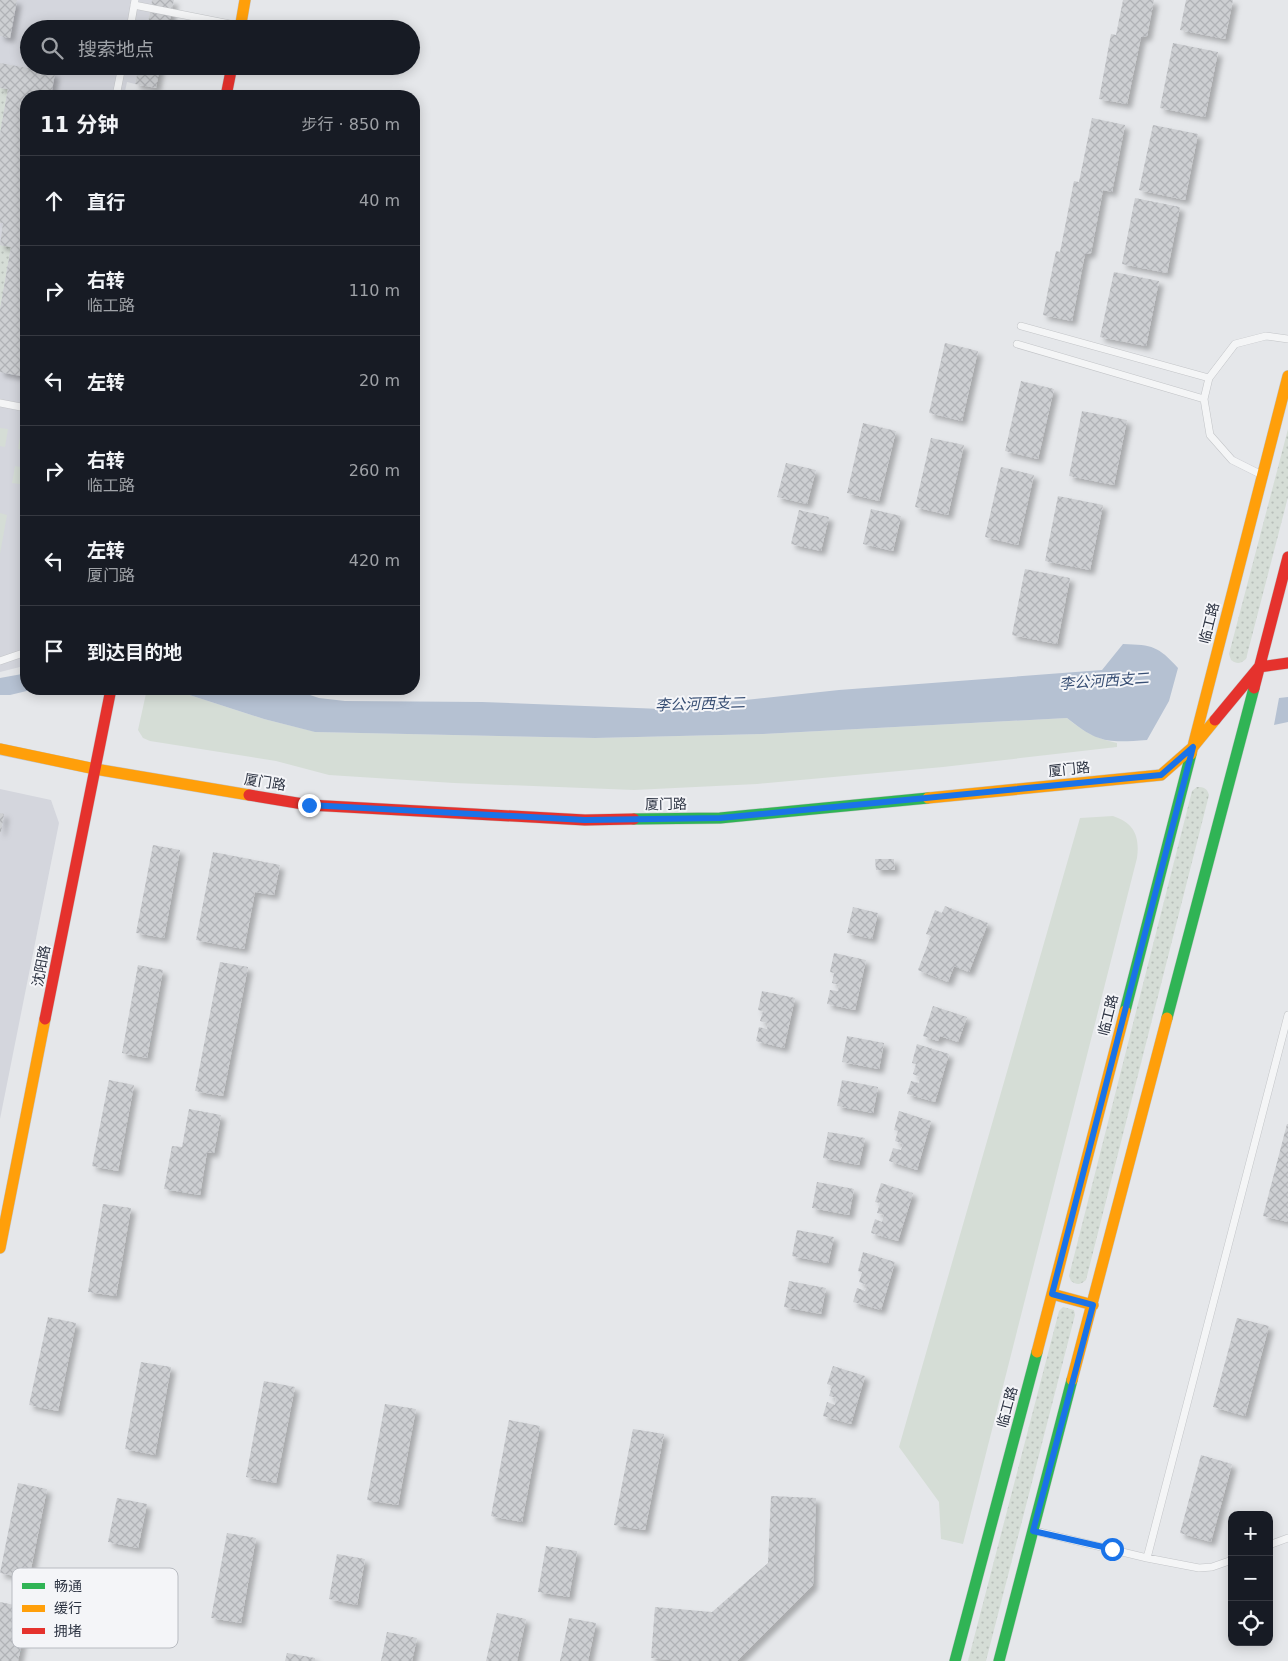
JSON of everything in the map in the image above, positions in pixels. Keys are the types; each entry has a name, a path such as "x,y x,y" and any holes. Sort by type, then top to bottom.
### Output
{"main road":[{"path":"242,20 246,0"},
{"path":"227,90 230,75"},
{"name":"临工路","path":"955,1661 1052,1294 1288,376"},
{"path":"999,1661 1288,557"},
{"path":"1259,667 1288,663"},
{"name":"厦门路","path":"0,749 95,769 309,805 585,820 710,818 1161,775 1193,747 1259,667"},
{"name":"沈阳路","path":"0,1248 110,695"},
{"path":"1052,1294 1093,1305"},
{"path":"1008,1624 1011,1661"}],"lane":[{"path":"132,20 135,2 211,20"},
{"path":"117,90 120,75"},
{"path":"1021,326 1209,378"},
{"path":"1263,475 1232,460 1210,435 1204,399 1209,378 1235,344 1266,336 1288,339"},
{"path":"1017,344 1204,399"},
{"path":"0,403 20,407"},
{"path":"0,661 20,654"},
{"path":"1147,1558 1288,1015"},
{"path":"1033,1531 1147,1558 1199,1568 1212,1567 1228,1561"},
{"path":"1273,1544 1288,1538"}],"shaded area":[{"path":"0,0 152,0 149,20 20,20 20,75 137,75 135,84 127,82 125,90 20,90 20,667 0,672"},
{"path":"0,88 8,89 0,134"},
{"path":"0,245 11,247 0,310"},
{"path":"0,428 8,429 5,447 0,446"},
{"path":"1288,429 1288,497 1246,659 1237,663 1231,660 1229,654"},
{"path":"15,466 20,467 20,484 12,483"},
{"path":"0,513 7,515 0,554"},
{"path":"146,695 190,695 264,719 316,732 595,738 763,734 1067,718 1090,734 1117,743 1117,747 943,767 757,784 634,790 454,783 329,775 276,761 150,741 143,738 138,730"},
{"path":"1197,787 1205,788 1209,795 1086,1280 1077,1284 1071,1281 1069,1276 1192,791"},
{"path":"0,789 51,800 59,823 0,1119"},
{"path":"1113,816 1126,822 1134,831 1138,850 1137,858 963,1544 941,1539 939,1502 899,1447 1080,818"},
{"path":"1063,1307 1074,1310 1075,1315 986,1661 968,1661 1059,1311"}],"water":[{"name":"李公河西支二","path":"1123,644 1154,648 1165,655 1178,668 1169,701 1147,740 1113,741 1096,737 1067,718 763,734 595,738 315,732 264,719 190,695 310,695 345,701 482,702 662,709 839,690 1102,670"},
{"path":"20,674 20,693 0,695 0,678"},
{"path":"1288,697 1288,722 1274,725 1279,698"}],"building":[{"path":"0,0 17,0 10,38 0,36"},
{"path":"152,0 174,0 170,20 149,20"},
{"path":"1123,0 1154,0 1147,36 1141,37 1127,104 1099,99 1111,34 1116,35"},
{"path":"1186,0 1233,0 1225,39 1180,30"},
{"path":"1173,43 1218,52 1205,117 1160,108"},
{"path":"0,63 20,67 20,75 55,75 52,90 20,90 20,376 0,372 0,310 11,247 0,245 3,223 0,223 0,134 8,89 0,88"},
{"path":"137,75 158,75 156,88 135,84"},
{"path":"1092,118 1125,125 1112,192 1103,190 1091,253 1085,254 1072,321 1043,315 1056,251 1060,252 1074,181 1079,182"},
{"path":"1153,125 1198,134 1185,200 1139,190"},
{"path":"1135,198 1180,207 1167,273 1122,264"},
{"path":"1114,272 1159,281 1146,346 1100,337"},
{"path":"945,343 978,351 962,421 929,413"},
{"path":"1021,381 1054,389 1038,459 1005,451"},
{"path":"1082,411 1127,420 1114,485 1069,476"},
{"path":"863,423 896,431 879,501 847,493"},
{"path":"931,438 964,445 948,515 915,507"},
{"path":"786,463 816,470 807,504 777,497"},
{"path":"1001,467 1034,475 1018,545 985,537"},
{"path":"1058,496 1103,505 1090,570 1045,561"},
{"path":"871,509 901,516 893,551 863,544"},
{"path":"799,510 829,517 821,551 791,544"},
{"path":"1025,569 1070,578 1057,644 1012,635"},
{"path":"0,813 4,814 1,832 0,832"},
{"path":"153,845 180,850 164,938 136,933"},
{"path":"213,852 280,865 274,895 255,892 244,949 196,940"},
{"path":"875,859 894,859 895,870 876,870"},
{"path":"945,906 988,923 969,972 954,966 948,982 918,970 931,936 926,934 935,910 942,913"},
{"path":"853,907 878,913 872,939 847,933"},
{"path":"834,953 866,960 855,1010 827,1004 830,990 838,991 839,985 832,983 834,973 830,972"},
{"path":"220,962 248,967 223,1096 195,1091"},
{"path":"138,965 163,970 147,1058 122,1053"},
{"path":"762,991 795,998 784,1048 756,1041 759,1027 767,1029 768,1023 760,1021 763,1011 758,1010"},
{"path":"933,1006 967,1017 958,1042 940,1036 938,1041 923,1036"},
{"path":"847,1036 884,1043 879,1069 842,1062"},
{"path":"917,1044 949,1054 935,1102 907,1094 911,1081 919,1083 920,1077 913,1074 916,1064 912,1063"},
{"path":"109,1080 134,1085 118,1171 92,1166"},
{"path":"842,1080 878,1087 873,1113 837,1106"},
{"path":"189,1109 221,1115 214,1153 207,1152 200,1195 164,1189 172,1146 182,1147"},
{"path":"899,1111 931,1121 917,1170 889,1161 893,1148 901,1150 903,1144 895,1141 898,1131 894,1130"},
{"path":"1288,1124 1288,1222 1263,1216"},
{"path":"828,1132 865,1138 859,1165 823,1158"},
{"path":"817,1182 854,1189 849,1215 812,1208"},
{"path":"881,1183 913,1193 898,1241 871,1233 875,1219 882,1222 884,1215 877,1213 880,1203 875,1202"},
{"path":"103,1204 131,1208 116,1296 88,1292"},
{"path":"797,1230 834,1237 828,1263 792,1256"},
{"path":"863,1252 895,1262 881,1310 853,1302 857,1288 865,1291 867,1285 859,1282 862,1272 858,1271"},
{"path":"789,1281 826,1288 821,1314 784,1307"},
{"path":"48,1317 76,1323 58,1411 29,1405"},
{"path":"1237,1318 1269,1326 1245,1416 1213,1407"},
{"path":"141,1362 171,1367 155,1455 125,1449"},
{"path":"833,1366 865,1376 851,1424 823,1416 827,1402 835,1405 836,1398 829,1396 832,1386 827,1384"},
{"path":"264,1381 295,1387 276,1483 246,1477"},
{"path":"385,1404 416,1409 398,1505 367,1500"},
{"path":"509,1420 540,1426 522,1522 491,1516"},
{"path":"633,1429 664,1434 645,1530 614,1525"},
{"path":"1201,1455 1232,1464 1211,1542 1180,1533"},
{"path":"18,1483 47,1489 31,1568 12,1568 12,1575 0,1573"},
{"path":"771,1496 816,1498 813,1585 737,1661 680,1661 651,1658 655,1607 712,1612 768,1563"},
{"path":"117,1498 147,1504 138,1548 108,1542"},
{"path":"227,1533 256,1538 241,1623 211,1618"},
{"path":"546,1546 577,1551 569,1597 538,1592"},
{"path":"337,1554 365,1559 357,1605 329,1599"},
{"path":"0,1602 12,1604 12,1648 21,1648 18,1661 0,1661"},
{"path":"497,1613 526,1619 517,1661 486,1661"},
{"path":"569,1618 596,1623 588,1661 560,1661"},
{"path":"387,1632 417,1638 412,1661 381,1661"},
{"path":"287,1653 315,1658 315,1661 285,1661"}],"traffic: fast":[{"path":"1167,1018 1254,688"},
{"path":"1125,1011 1191,754"},
{"path":"634,819 720,818 928,798"},
{"path":"955,1661 1037,1352"},
{"path":"999,1661 1072,1380"}],"traffic: slow":[{"path":"242,20 245,0"},
{"path":"1191,754 1288,376"},
{"path":"928,798 1161,775 1193,747 1215,720"},
{"path":"0,749 95,769 249,795"},
{"path":"1037,1352 1125,1011"},
{"path":"1072,1380 1167,1018"},
{"path":"0,1248 45,1019"},
{"path":"1052,1294 1093,1305"}],"traffic: jam":[{"path":"227,90 230,75"},
{"path":"1254,688 1288,557"},
{"path":"1215,720 1259,667 1288,663"},
{"path":"45,1019 110,695"},
{"path":"249,795 309,805 585,820 634,819"}],"route":[{"path":"309,805 585,820 720,818 1161,775 1193,747 1052,1294 1093,1305 1033,1531 1112,1549"}]}
